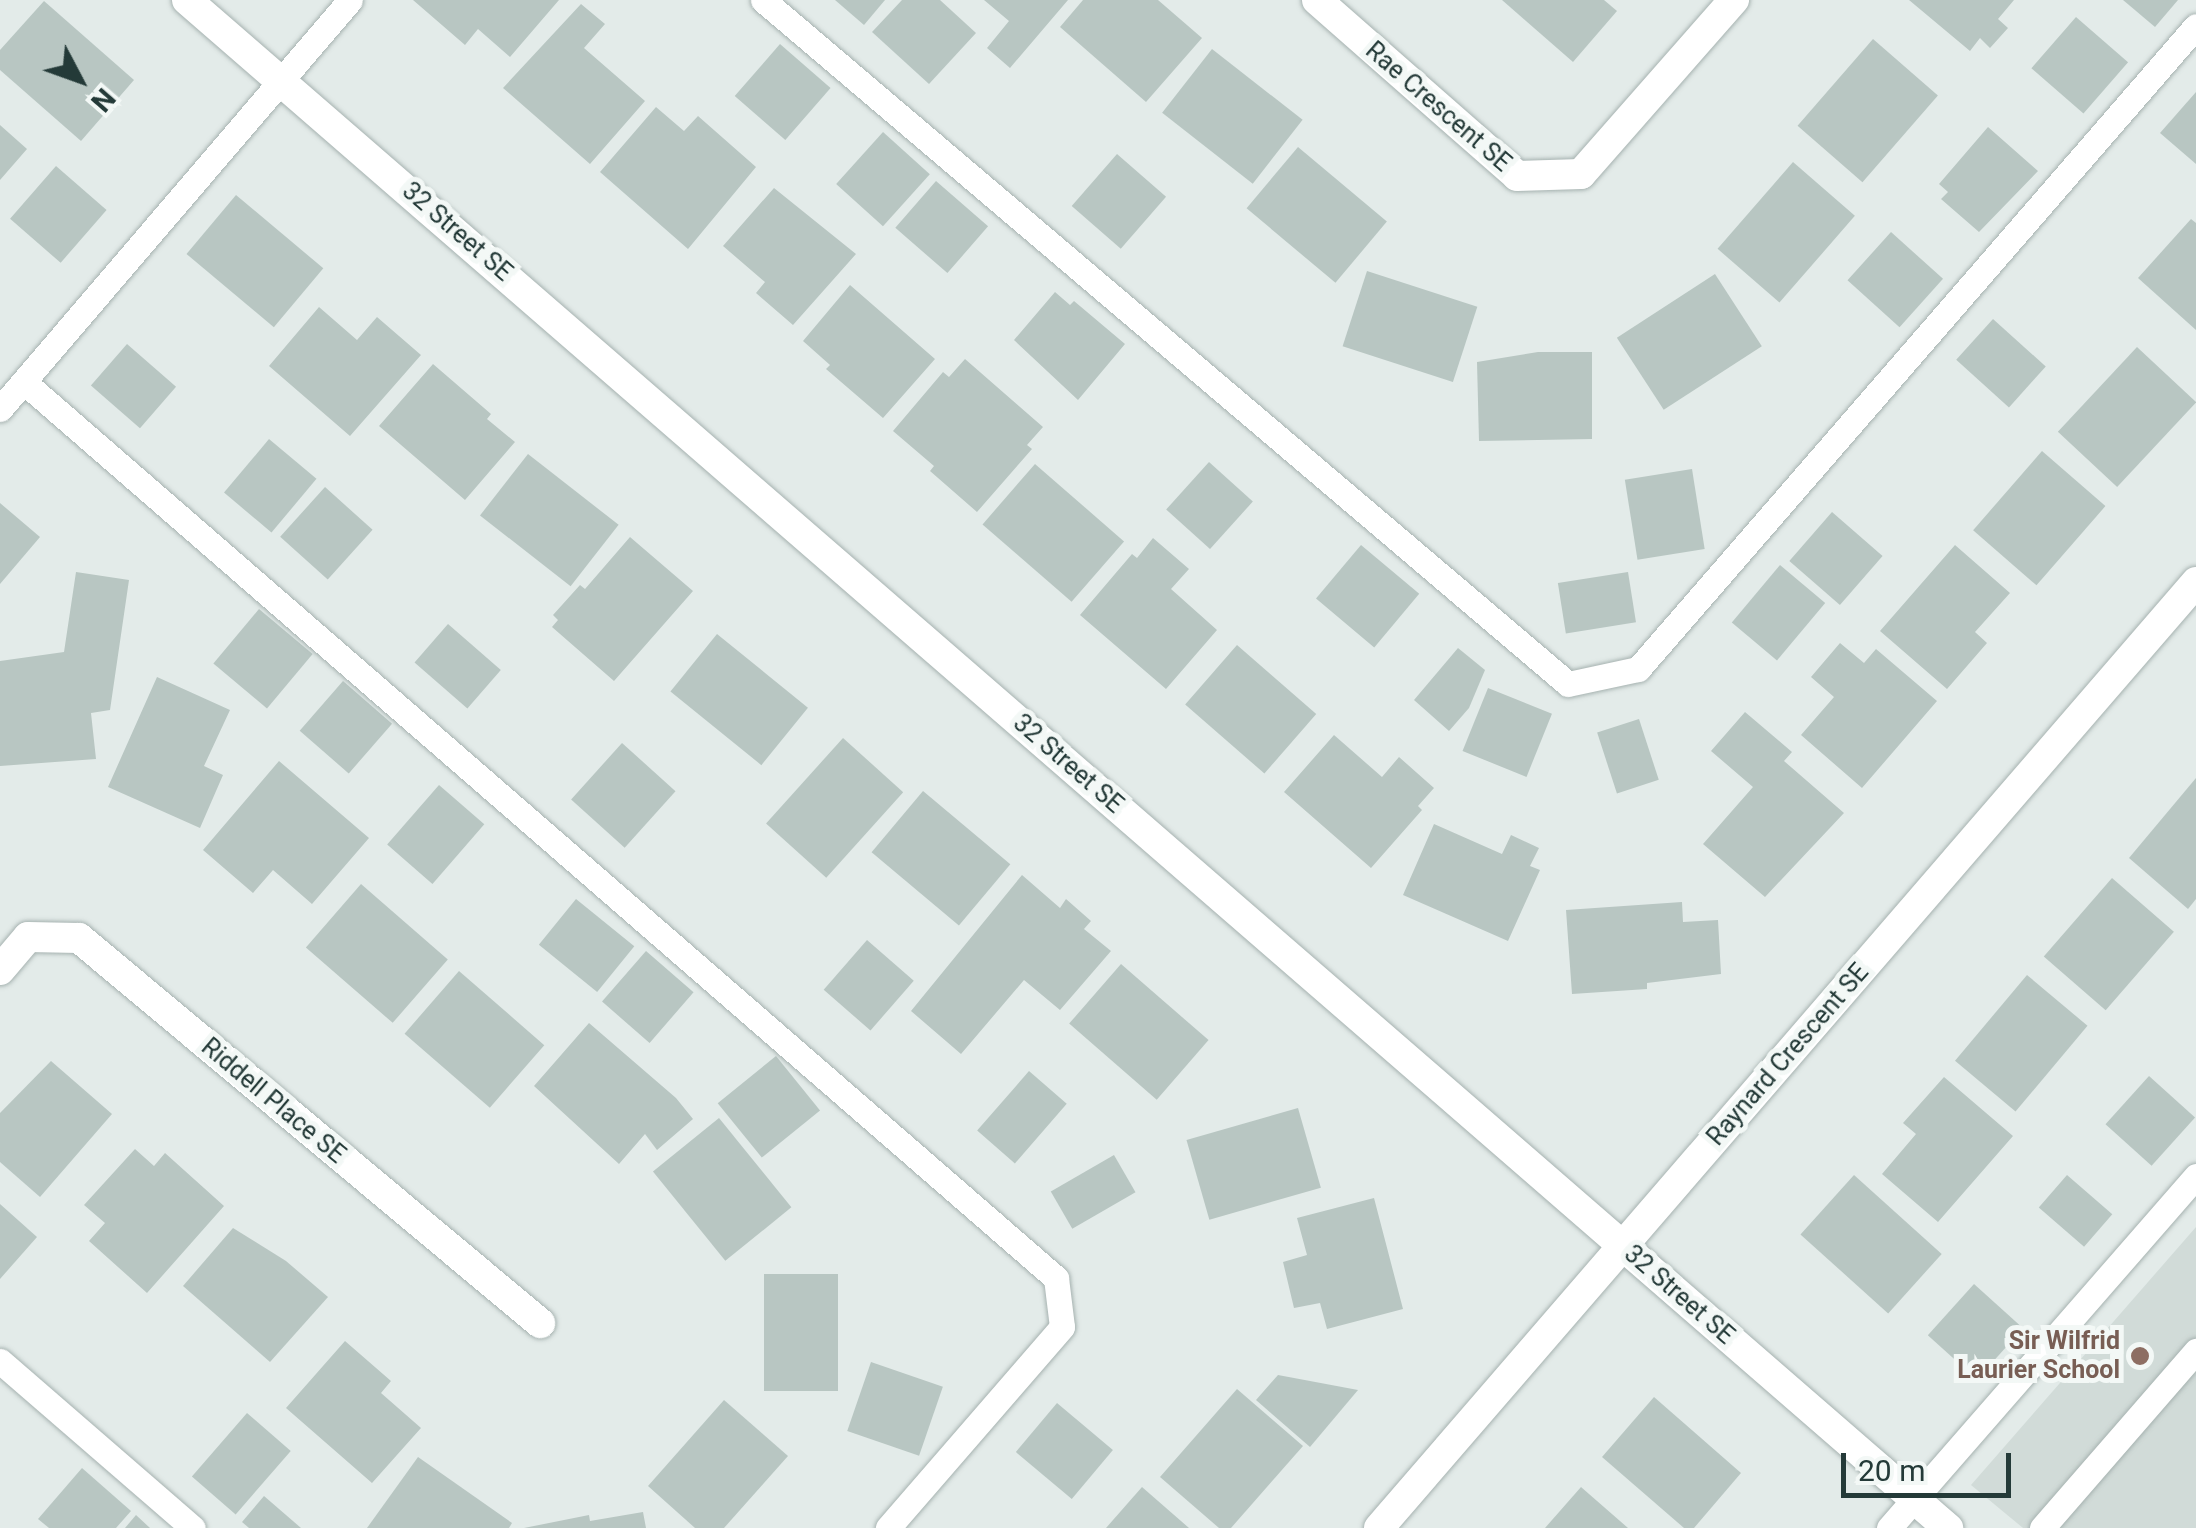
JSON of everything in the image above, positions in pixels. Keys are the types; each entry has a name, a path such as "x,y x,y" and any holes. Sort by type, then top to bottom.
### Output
{"street":[{"name":"32 Street SE","path":"187,0 1948,1528"},
{"name":"Rae Crescent SE","path":"1317,0 1517,176 1581,174 1734,0"},
{"name":"Raynard Crescent SE","path":"1379,1528 2196,582"},
{"name":"Riddell Place SE","path":"0,970 28,937 78,938 540,1322"}],"lane":[{"path":"0,409 350,0"},
{"path":"764,0 1568,684 1638,668 2196,26"},
{"path":"24,382 1056,1278 1062,1327 888,1528"},
{"path":"1889,1528 2196,1176"},
{"path":"2042,1528 2196,1351"},
{"path":"0,1361 193,1528"}],"shaded area":[{"name":"Sir Wilfrid Laurier School","path":"2196,1227 2196,1528 2023,1528 1971,1485"}],"building":[{"path":"413,0 559,0 510,57 478,29 465,45"},
{"path":"835,0 885,0 864,25"},
{"path":"902,0 940,0 976,33 929,84 872,32"},
{"path":"984,0 1068,0 1010,68 987,48 1009,21"},
{"path":"1083,0 1158,0 1202,38 1146,102 1060,27"},
{"path":"1502,0 1604,0 1617,11 1573,62"},
{"path":"1909,0 2014,0 1998,19 2008,28 1990,48 1980,38 1970,51"},
{"path":"2123,0 2178,0 2155,27"},
{"path":"44,1 134,80 81,141 0,70 0,50"},
{"path":"581,4 605,24 584,48 645,101 590,164 503,88"},
{"path":"2076,17 2128,62 2083,114 2031,68"},
{"path":"1873,39 1938,95 1862,182 1798,126"},
{"path":"780,44 831,88 785,140 735,96"},
{"path":"1212,49 1303,120 1253,184 1162,113"},
{"path":"2196,92 2196,164 2160,133"},
{"path":"656,107 684,131 698,116 756,167 688,249 600,172"},
{"path":"0,125 27,149 0,180"},
{"path":"1988,127 2038,171 1979,232 1941,199 1948,192 1939,184"},
{"path":"883,132 930,174 883,226 836,184"},
{"path":"1298,147 1387,222 1335,283 1247,208"},
{"path":"1117,154 1166,197 1121,249 1072,206"},
{"path":"1793,162 1855,216 1779,303 1718,249"},
{"path":"56,166 107,210 61,263 10,219"},
{"path":"936,181 988,226 947,273 895,228"},
{"path":"774,188 856,254 793,325 756,293 765,282 723,246"},
{"path":"236,195 323,268 274,327 187,254"},
{"path":"2191,219 2196,223 2196,330 2138,278"},
{"path":"1891,232 1943,279 1900,327 1848,280"},
{"path":"1367,271 1477,307 1453,382 1343,346"},
{"path":"1715,274 1762,346 1664,410 1617,338"},
{"path":"850,285 935,359 883,418 826,369 830,365 803,341"},
{"path":"1055,292 1070,305 1074,301 1125,344 1078,400 1014,340"},
{"path":"319,307 357,340 377,317 421,355 350,436 269,366"},
{"path":"1993,319 2046,367 2009,407 1956,360"},
{"path":"127,344 176,387 140,428 91,386"},
{"path":"2137,347 2196,402 2117,487 2058,432"},
{"path":"1538,352 1592,352 1592,439 1479,441 1477,362"},
{"path":"965,359 1043,427 1027,445 1032,449 977,512 930,471 934,466 893,431 943,372 949,377"},
{"path":"433,364 491,414 487,419 515,442 465,500 379,426"},
{"path":"269,439 316,479 271,532 224,493"},
{"path":"2042,451 2105,506 2037,585 1973,530"},
{"path":"528,454 619,525 571,586 480,515"},
{"path":"1209,462 1253,501 1210,549 1166,510"},
{"path":"1035,464 1124,541 1072,602 983,524"},
{"path":"1692,469 1705,549 1638,560 1625,480"},
{"path":"325,487 373,530 328,580 280,537"},
{"path":"0,503 40,537 0,584"},
{"path":"1832,512 1883,556 1840,605 1789,561"},
{"path":"630,537 693,591 614,681 552,627 558,620 553,615 580,585 585,589"},
{"path":"1153,538 1189,569 1171,589 1217,630 1166,689 1080,615 1132,554 1137,558"},
{"path":"1361,545 1419,594 1374,647 1316,599"},
{"path":"1955,545 2010,593 1975,632 1987,643 1947,689 1880,631"},
{"path":"1780,565 1825,603 1777,660 1732,622"},
{"path":"76,572 129,580 110,710 91,713 96,759 0,766 0,661 64,652"},
{"path":"1628,572 1636,622 1566,633 1558,583"},
{"path":"259,609 313,654 267,708 213,663"},
{"path":"448,624 501,670 467,708 415,662"},
{"path":"717,634 808,708 761,765 670,692"},
{"path":"1840,643 1864,663 1876,649 1937,701 1862,788 1801,735 1834,697 1811,677"},
{"path":"1237,645 1316,714 1264,774 1185,705"},
{"path":"1458,648 1485,670 1469,708 1449,731 1414,700"},
{"path":"157,677 230,710 204,766 223,775 200,828 108,787"},
{"path":"343,681 392,724 349,773 300,731"},
{"path":"1488,688 1552,714 1527,777 1463,751"},
{"path":"1745,712 1792,752 1784,761 1844,813 1765,897 1703,844 1753,787 1711,751"},
{"path":"1639,719 1659,780 1617,793 1597,733"},
{"path":"1334,735 1382,777 1399,757 1434,788 1418,806 1422,810 1371,868 1284,792"},
{"path":"843,738 903,792 826,878 766,823"},
{"path":"622,743 676,791 625,848 571,799"},
{"path":"279,761 369,838 312,904 273,870 253,893 203,850"},
{"path":"2196,778 2196,899 2188,909 2129,858"},
{"path":"439,785 484,824 432,884 387,845"},
{"path":"923,791 1010,864 959,926 872,852"},
{"path":"1434,824 1502,854 1511,835 1539,848 1530,866 1540,870 1508,941 1403,895"},
{"path":"1022,875 1060,908 1066,899 1091,921 1084,929 1111,951 1060,1010 1024,980 961,1054 911,1011"},
{"path":"2112,878 2174,932 2106,1010 2044,956"},
{"path":"361,884 448,959 393,1023 306,947"},
{"path":"576,899 634,946 597,992 539,945"},
{"path":"1682,902 1683,922 1718,920 1721,974 1647,983 1647,989 1572,994 1566,910"},
{"path":"867,940 914,981 870,1030 824,990"},
{"path":"646,951 694,992 650,1043 602,1002"},
{"path":"1121,964 1209,1040 1157,1100 1069,1024"},
{"path":"459,971 544,1045 490,1108 405,1034"},
{"path":"2027,975 2088,1026 2016,1112 1955,1061"},
{"path":"589,1023 676,1098 693,1119 657,1150 645,1134 619,1164 534,1086"},
{"path":"776,1056 820,1110 762,1158 718,1103"},
{"path":"51,1061 112,1114 40,1197 0,1162 0,1113"},
{"path":"1029,1071 1067,1104 1015,1163 977,1131"},
{"path":"2149,1076 2195,1117 2152,1166 2106,1124"},
{"path":"1944,1077 2013,1136 1938,1222 1882,1174 1916,1134 1903,1123"},
{"path":"1298,1108 1321,1188 1209,1220 1186,1140"},
{"path":"719,1118 791,1207 725,1261 653,1171"},
{"path":"135,1149 154,1166 165,1153 224,1206 147,1293 89,1241 105,1223 84,1205"},
{"path":"1114,1155 1136,1192 1072,1229 1051,1192"},
{"path":"1854,1175 1942,1254 1888,1313 1800,1234"},
{"path":"2067,1175 2112,1214 2084,1247 2039,1207"},
{"path":"1374,1198 1403,1309 1327,1329 1320,1303 1294,1308 1283,1262 1307,1255 1297,1218"},
{"path":"0,1204 37,1237 0,1279"},
{"path":"233,1228 286,1261 328,1297 270,1362 183,1286"},
{"path":"764,1274 838,1274 838,1391 764,1391"},
{"path":"1974,1284 2023,1328 1977,1379 1928,1335"},
{"path":"345,1341 391,1381 381,1393 421,1428 372,1483 286,1408"},
{"path":"871,1362 943,1387 919,1456 847,1431"},
{"path":"1278,1375 1358,1390 1310,1447 1256,1400"},
{"path":"1237,1389 1303,1446 1231,1528 1219,1528 1160,1477"},
{"path":"1654,1397 1741,1473 1694,1528 1684,1528 1602,1457"},
{"path":"724,1400 788,1456 724,1528 695,1528 648,1486"},
{"path":"1057,1403 1113,1450 1072,1499 1016,1452"},
{"path":"247,1413 291,1451 236,1514 192,1476"},
{"path":"418,1457 512,1523 509,1528 367,1528"},
{"path":"82,1468 131,1511 116,1528 49,1528 38,1519"},
{"path":"1142,1487 1189,1528 1106,1528"},
{"path":"1581,1487 1628,1528 1545,1528"},
{"path":"264,1496 301,1528 249,1528 242,1522"},
{"path":"643,1512 646,1528 524,1528 589,1515 590,1521"},
{"path":"136,1515 150,1528 125,1528"}],"place":[{"name":"Sir Wilfrid Laurier School","path":"2140,1356"}]}
